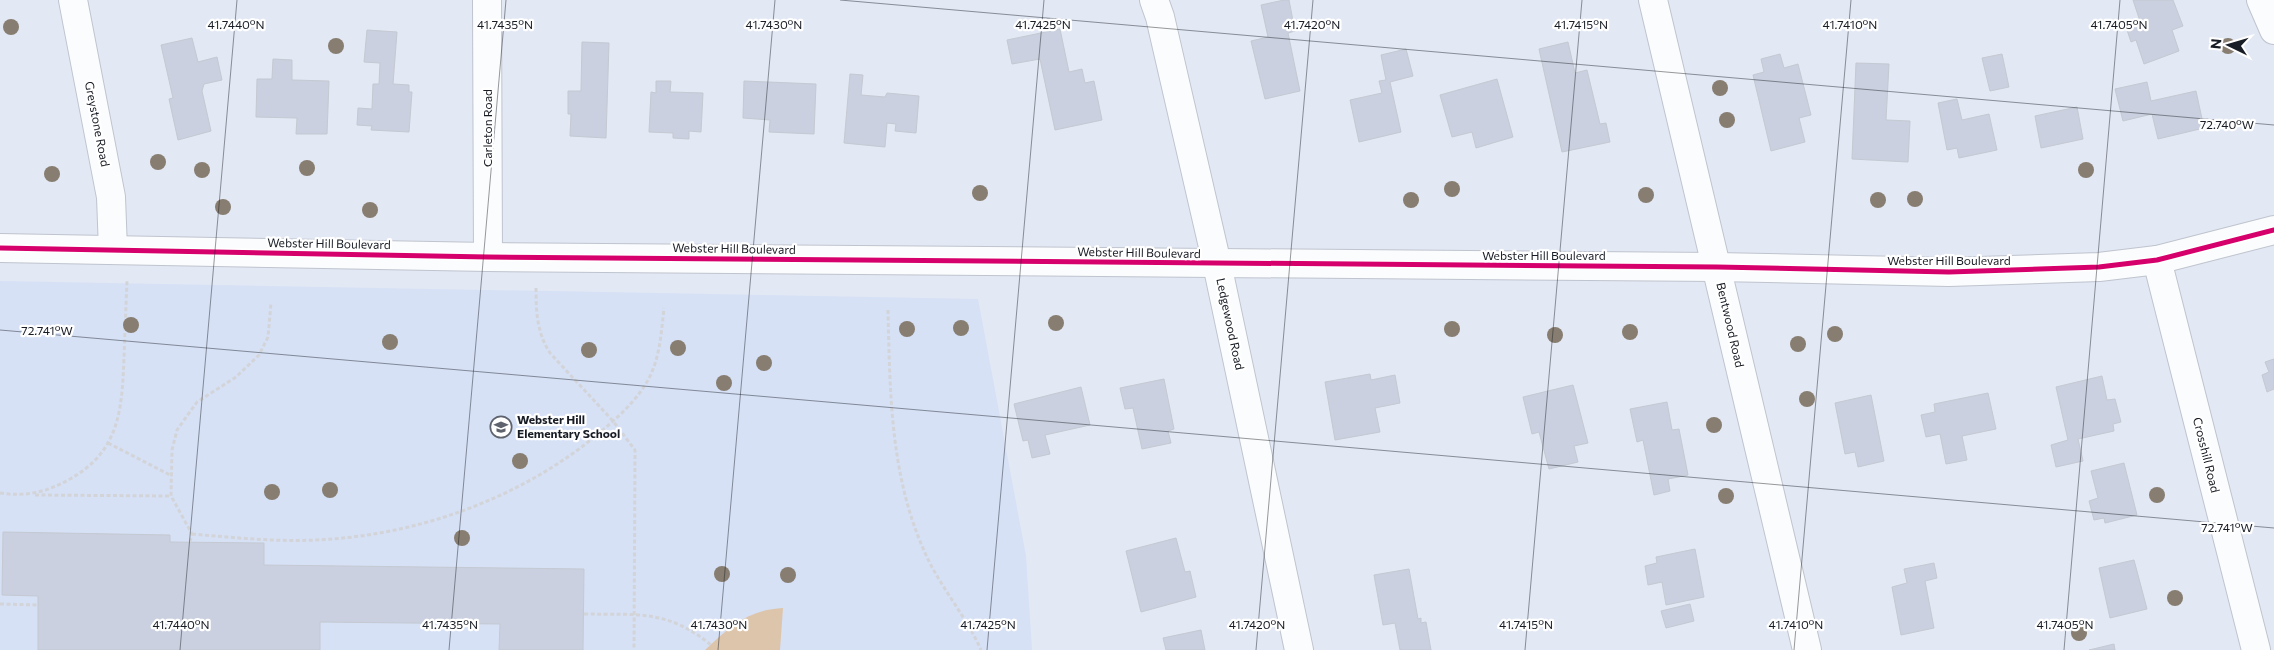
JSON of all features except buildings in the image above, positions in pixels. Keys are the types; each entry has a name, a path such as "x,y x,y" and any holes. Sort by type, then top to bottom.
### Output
{"street":[{"name":"Greystone Road","path":"73,0 121,250"},
{"name":"Carleton Road","path":"487,0 488,257"},
{"name":"Ledgewood Road","path":"1154,0 1160,17 1217,264 1299,650"},
{"name":"Bentwood Road","path":"1653,0 1807,650"},
{"path":"2261,0 2274,30"},
{"name":"Webster Hill Boulevard","path":"0,248 488,257 1717,267 1949,272 2099,267 2157,260 2274,230"},
{"name":"Crosshill Road","path":"2157,260 2256,650"}],"path":[{"path":"28,495 46,491 74,477 96,459 115,431 122,403 121,250"},
{"path":"536,282 538,327 543,342 550,354 613,421 635,450 634,650"},
{"path":"190,542 192,534 172,496 172,450 177,430 197,402 247,369 258,355 268,337 271,303"},
{"path":"192,534 268,540 333,539 363,536 445,518 502,495 556,464 625,410 649,377 657,355 664,308"},
{"path":"888,310 893,424 900,478 906,502 926,556 966,620 981,650"},
{"path":"108,443 172,476"},
{"path":"0,493 28,495 172,496"},
{"path":"0,604 38,605"},
{"path":"584,614 658,617 682,624 711,645"}],"shaded area":[{"name":"Webster Hill Elementary School","path":"0,281 978,299 1026,556 1032,650 0,650"},
{"path":"783,608 780,650 705,650 731,627 749,616 770,609"}],"cycle path":[{"path":"0,248 488,257 1717,267 1949,272 2099,267 2157,260 2274,230"}],"place":[{"name":"Webster Hill Elementary School","path":"501,427"}]}
